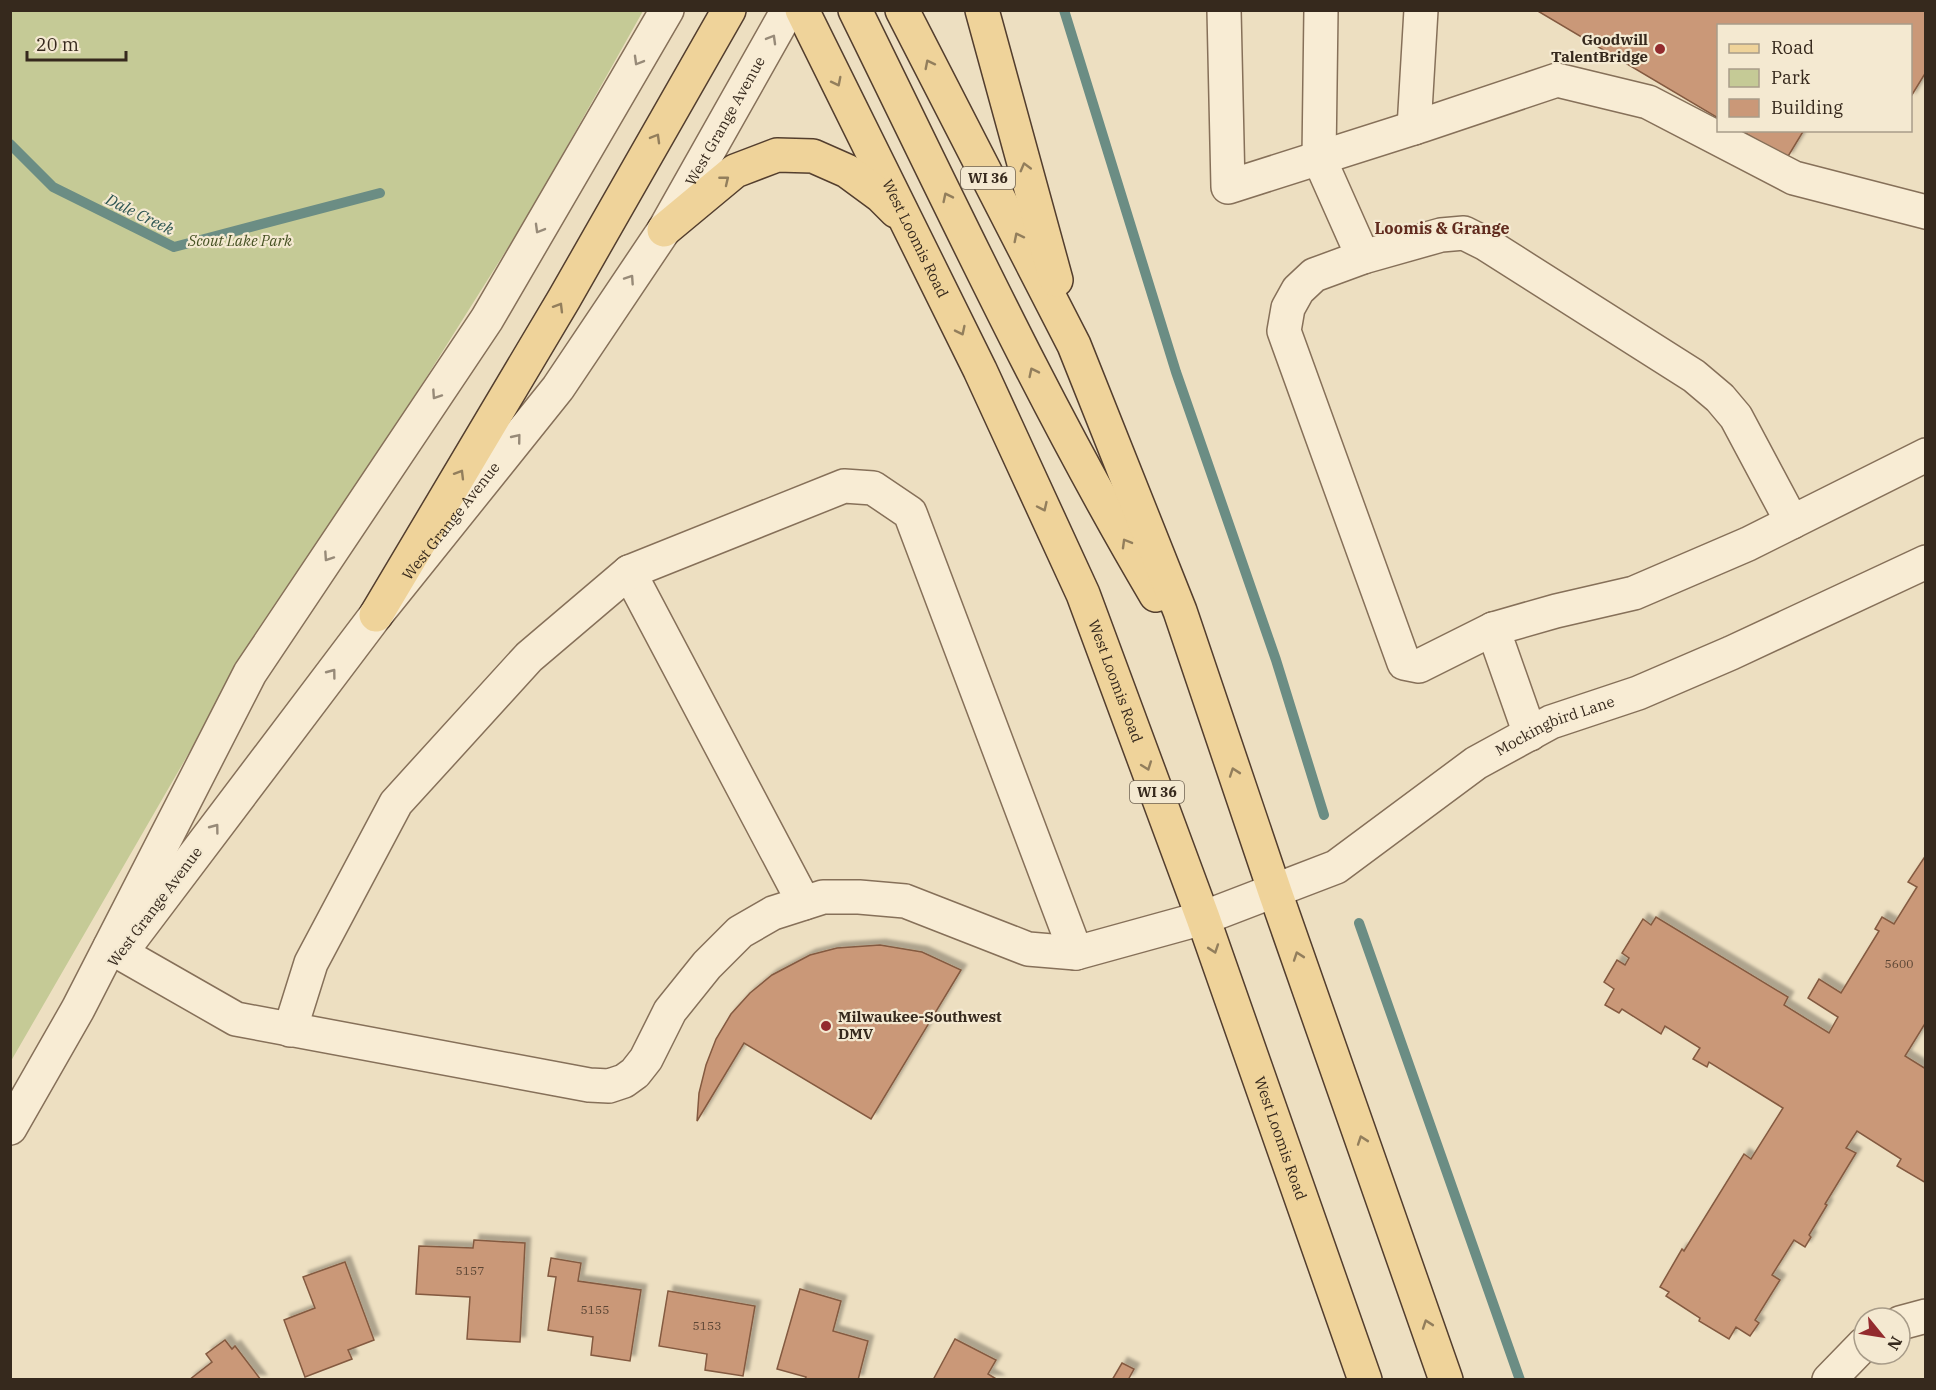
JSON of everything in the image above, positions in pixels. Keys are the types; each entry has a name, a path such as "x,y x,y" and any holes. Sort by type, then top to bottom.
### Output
{"main road":[{"path":"376,615 564,299 729,10"},
{"name":"West Loomis Road","path":"802,10 980,370 1083,594 1203,918 1365,1380"},
{"path":"855,10 1036,379 1125,543 1198,666"},
{"name":"WI 36","path":"902,10 1074,345 1180,611 1275,892 1446,1380"},
{"path":"982,10 1074,345"},
{"path":"663,230 735,171 777,154 813,156 847,171 881,196 907,222"}],"street":[{"name":"West Grange Avenue","path":"10,1128 115,949 250,673 487,319 667,10"},
{"name":"West Grange Avenue","path":"115,949 376,615 558,388 663,230 788,10"},
{"path":"1224,10 1228,186 1414,128 1557,80 1648,102 1794,177 1926,212"},
{"path":"1321,10 1319,158 1363,257"},
{"path":"1414,128 1420,10"},
{"path":"1792,522 1736,417 1720,398 1694,376 1486,244 1464,233 1441,235 1363,257 1314,275 1298,290 1288,308 1284,331 1404,663 1419,666 1493,629 1556,611 1634,593 1748,544 1792,522 1926,455"},
{"path":"115,949 236,1019 290,1030 589,1085 609,1086 624,1081 635,1073 646,1059 670,1011 707,965 740,932 773,913 823,897 905,901 1028,949 1076,953 910,513 873,488 844,486 629,572 530,657 396,803 310,963 290,1030"},
{"name":"Mockingbird Lane","path":"1076,953 1203,918 1336,867 1476,763 1551,722 1638,693 1731,653 1926,562"},
{"path":"629,572 804,903"},
{"path":"1493,629 1530,734"},
{"path":"1829,1380 1852,1356"}],"green space":[{"name":"Scout Lake Park","path":"11,11 643,11 529,214 424,381 273,613 201,732 11,1061"}],"building":[{"name":"Goodwill TalentBridge","path":"1536,10 1926,10 1926,72 1912,95 1912,24 1717,24 1717,117"},
{"path":"1743,132 1803,132 1787,158"},
{"path":"1926,855 1926,1022 1905,1056 1926,1069 1926,1183 1897,1166 1901,1159 1857,1131 1846,1148 1856,1153 1825,1204 1827,1205 1809,1235 1811,1237 1805,1247 1794,1240 1772,1275 1780,1280 1755,1320 1759,1323 1750,1336 1736,1327 1729,1339 1699,1321 1700,1318 1666,1296 1669,1292 1660,1287 1744,1154 1751,1159 1783,1108 1709,1062 1707,1067 1693,1059 1700,1048 1665,1026 1661,1034 1622,1009 1619,1013 1605,1005 1614,989 1604,982 1617,960 1625,965 1629,958 1622,953 1643,919 1651,925 1656,917 1788,997 1784,1005 1829,1033 1838,1017 1808,998 1819,979 1841,993 1879,931 1875,929 1882,917 1894,924 1917,887 1908,882"},
{"name":"Milwaukee-Southwest DMV","path":"880,945 922,952 961,970 871,1119 744,1043 697,1121 699,1093 716,1039 731,1014 750,993 772,975 810,955 837,948"},
{"path":"474,1240 525,1243 520,1342 467,1339 470,1297 416,1294 419,1246 473,1248"},
{"path":"551,1258 581,1263 578,1281 641,1290 630,1361 591,1355 593,1337 548,1330 556,1277 548,1276"},
{"path":"345,1262 374,1340 348,1350 352,1359 305,1377 284,1320 315,1308 303,1277"},
{"path":"800,1289 841,1301 833,1331 868,1341 858,1380 805,1380 806,1377 777,1369"},
{"path":"668,1291 755,1306 743,1376 705,1370 707,1354 659,1346"},
{"path":"955,1339 996,1360 988,1374 998,1380 933,1380"},
{"path":"225,1340 232,1349 235,1346 261,1380 189,1380 212,1362 206,1354"},
{"path":"1122,1363 1134,1369 1128,1380 1112,1380"}],"waterway":[{"path":"1064,10 1176,372 1276,660 1324,815"},
{"name":"Dale Creek","path":"10,144 53,187 174,247 380,193"},
{"path":"1359,923 1520,1380"}],"place":[{"name":"Goodwill TalentBridge","path":"1660,49"},
{"name":"Milwaukee-Southwest DMV","path":"826,1026"}],"district":[{"name":"Loomis & Grange","path":"1442,228"}]}
